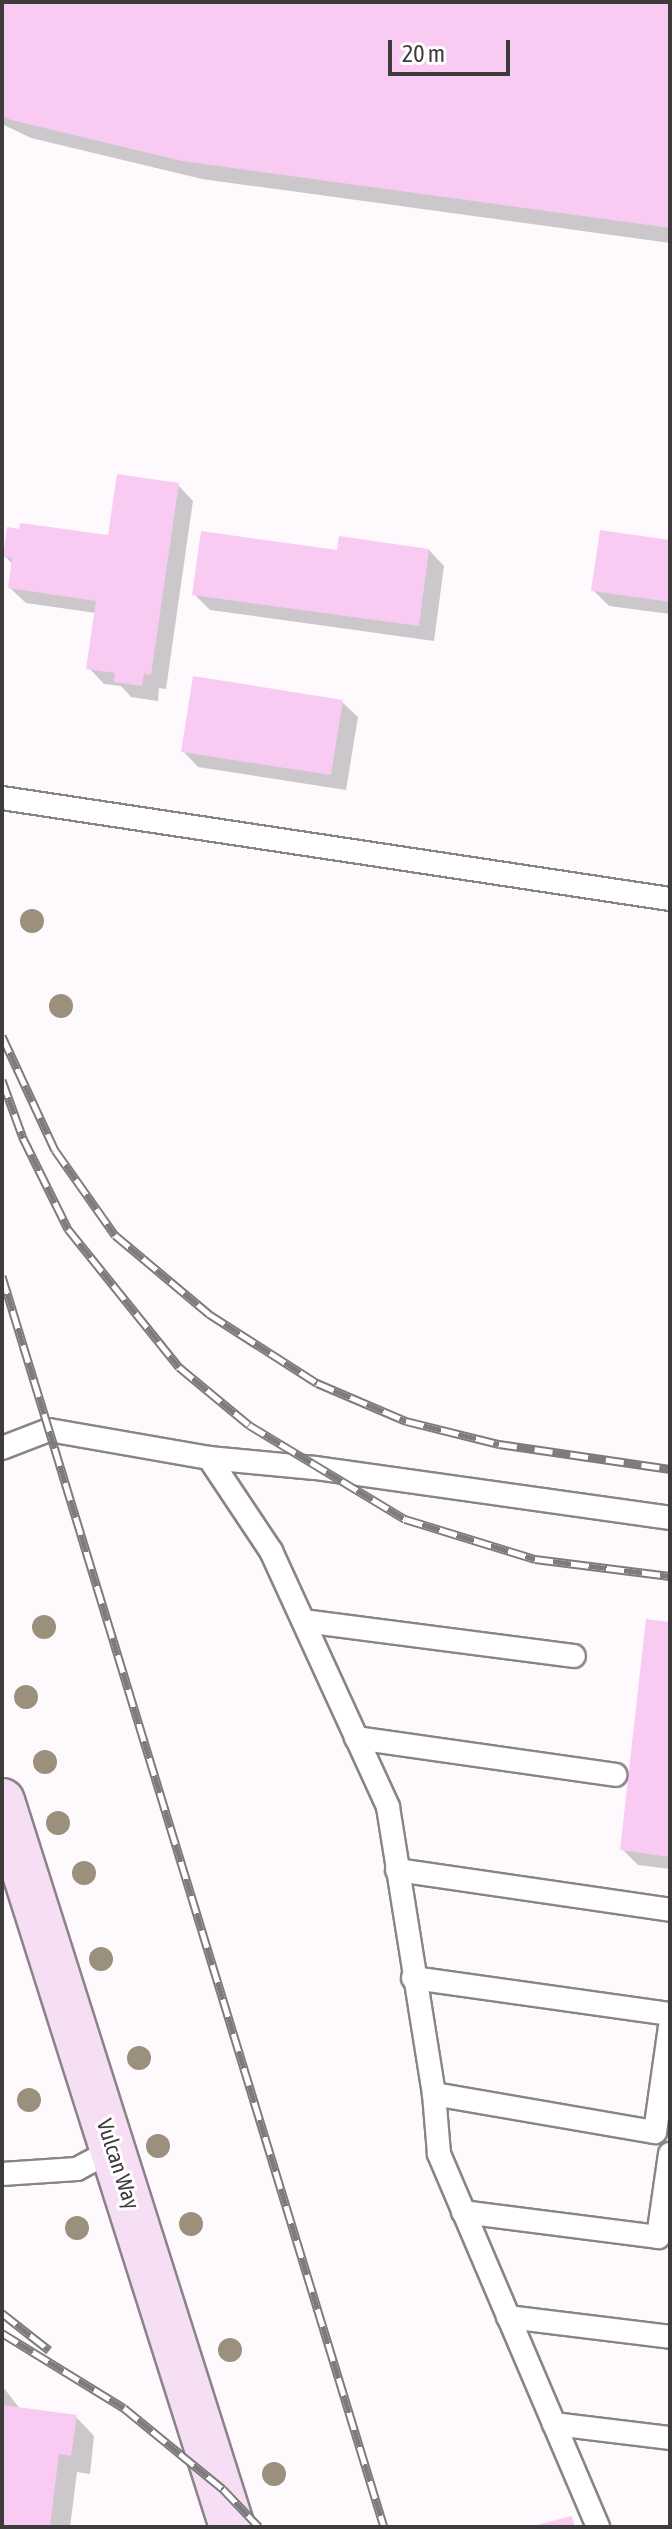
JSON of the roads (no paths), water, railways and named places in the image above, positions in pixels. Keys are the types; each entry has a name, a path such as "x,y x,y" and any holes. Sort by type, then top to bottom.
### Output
{"street":[{"name":"Vulcan Way","path":"2,1801 232,2527"}],"lane":[{"path":"2,798 670,899"},
{"path":"2,1448 49,1430 209,1458 315,1468 670,1518"},
{"path":"209,1458 271,1551 388,1807 434,2094 439,2154 598,2527"},
{"path":"304,1621 574,1656"},
{"path":"356,1738 615,1775"},
{"path":"397,1870 670,1910"},
{"path":"413,1978 670,2014"},
{"path":"463,2212 658,2237 670,2027"},
{"path":"434,2094 665,2145"},
{"path":"2,2174 77,2169 114,2149"},
{"path":"508,2317 670,2337"},
{"path":"554,2424 670,2438"}],"railway":[{"path":"2,1036 55,1150 115,1235 209,1314 317,1383 406,1421 499,1444 670,1469"},
{"path":"2,1080 23,1138 68,1229 179,1367 249,1425 405,1519 535,1559 670,1576"},
{"path":"2,1276 384,2527"},
{"path":"2,2313 49,2350"},
{"path":"2,2333 124,2408 223,2489 259,2527"}]}
